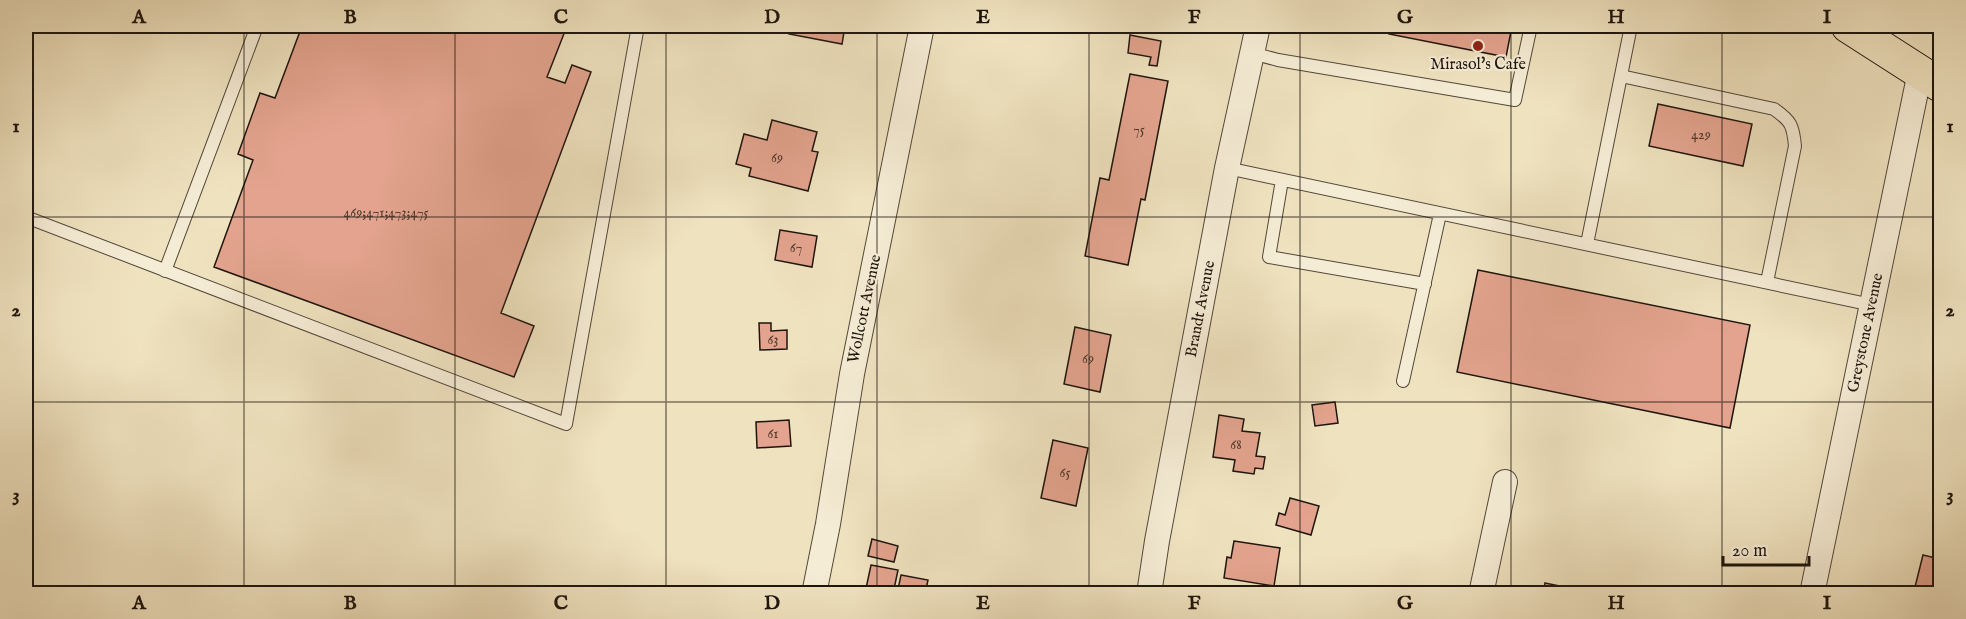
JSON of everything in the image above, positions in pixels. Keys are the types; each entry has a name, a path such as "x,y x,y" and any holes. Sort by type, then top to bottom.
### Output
{"main road":[{"path":"1848,26 1930,79"}],"street":[{"name":"Wollcott Avenue","path":"814,594 828,524 852,374 922,26"},
{"name":"Brandt Avenue","path":"1149,594 1159,529 1227,168 1258,26"},
{"name":"Greystone Avenue","path":"1812,594 1872,304 1930,79"},
{"path":"1481,594 1505,482"}],"lane":[{"path":"165,270 258,26"},
{"path":"26,217 566,424 638,26"},
{"path":"1252,53 1289,62 1515,100 1531,26"},
{"path":"1587,244 1631,26"},
{"path":"1621,76 1774,109 1789,119 1794,131 1795,146 1767,282"},
{"path":"1227,168 1872,304"},
{"path":"1282,180 1269,257 1425,284"},
{"path":"1403,381 1440,214"}],"building":[{"path":"302,26 567,26 547,77 565,83 572,65 591,72 501,313 534,326 514,377 214,267 253,160 238,154 260,93 275,98"},
{"path":"791,26 845,26 842,44 789,34"},
{"path":"1047,26 1075,26 1074,32"},
{"name":"Mirasol's Cafe","path":"1391,26 1512,26 1506,57 1389,34"},
{"path":"1130,35 1161,41 1157,66 1149,65 1151,57 1128,53"},
{"path":"1130,74 1168,81 1145,200 1141,199 1128,265 1085,256 1100,178 1109,180"},
{"path":"1658,104 1752,124 1743,166 1649,146"},
{"path":"772,120 817,132 812,151 818,152 808,191 749,176 751,168 736,164 744,134 767,140"},
{"path":"780,230 817,236 812,267 775,260"},
{"path":"1478,270 1750,325 1730,428 1457,372"},
{"path":"759,323 771,323 771,331 787,330 787,349 760,350"},
{"path":"1075,327 1111,335 1100,392 1064,384"},
{"path":"1335,402 1338,423 1315,426 1312,405"},
{"path":"1219,415 1244,419 1242,431 1260,433 1256,456 1265,457 1263,469 1255,468 1254,474 1233,471 1235,460 1213,457"},
{"path":"789,420 791,446 757,448 756,422"},
{"path":"1053,440 1088,448 1076,506 1041,498"},
{"path":"1940,471 1940,493 1933,490"},
{"path":"1290,498 1319,506 1311,535 1276,525 1279,513 1285,515"},
{"path":"872,539 898,546 894,562 868,556"},
{"path":"1234,541 1280,548 1274,586 1224,578 1227,557 1231,558"},
{"path":"1923,555 1940,559 1939,593 1915,587"},
{"path":"871,565 898,570 893,594 865,593"},
{"path":"901,575 928,580 925,594 914,590 913,594 897,594"},
{"path":"1545,583 1589,592 1589,594 1543,594"}],"place":[{"name":"Mirasol's Cafe","path":"1478,46"}]}
